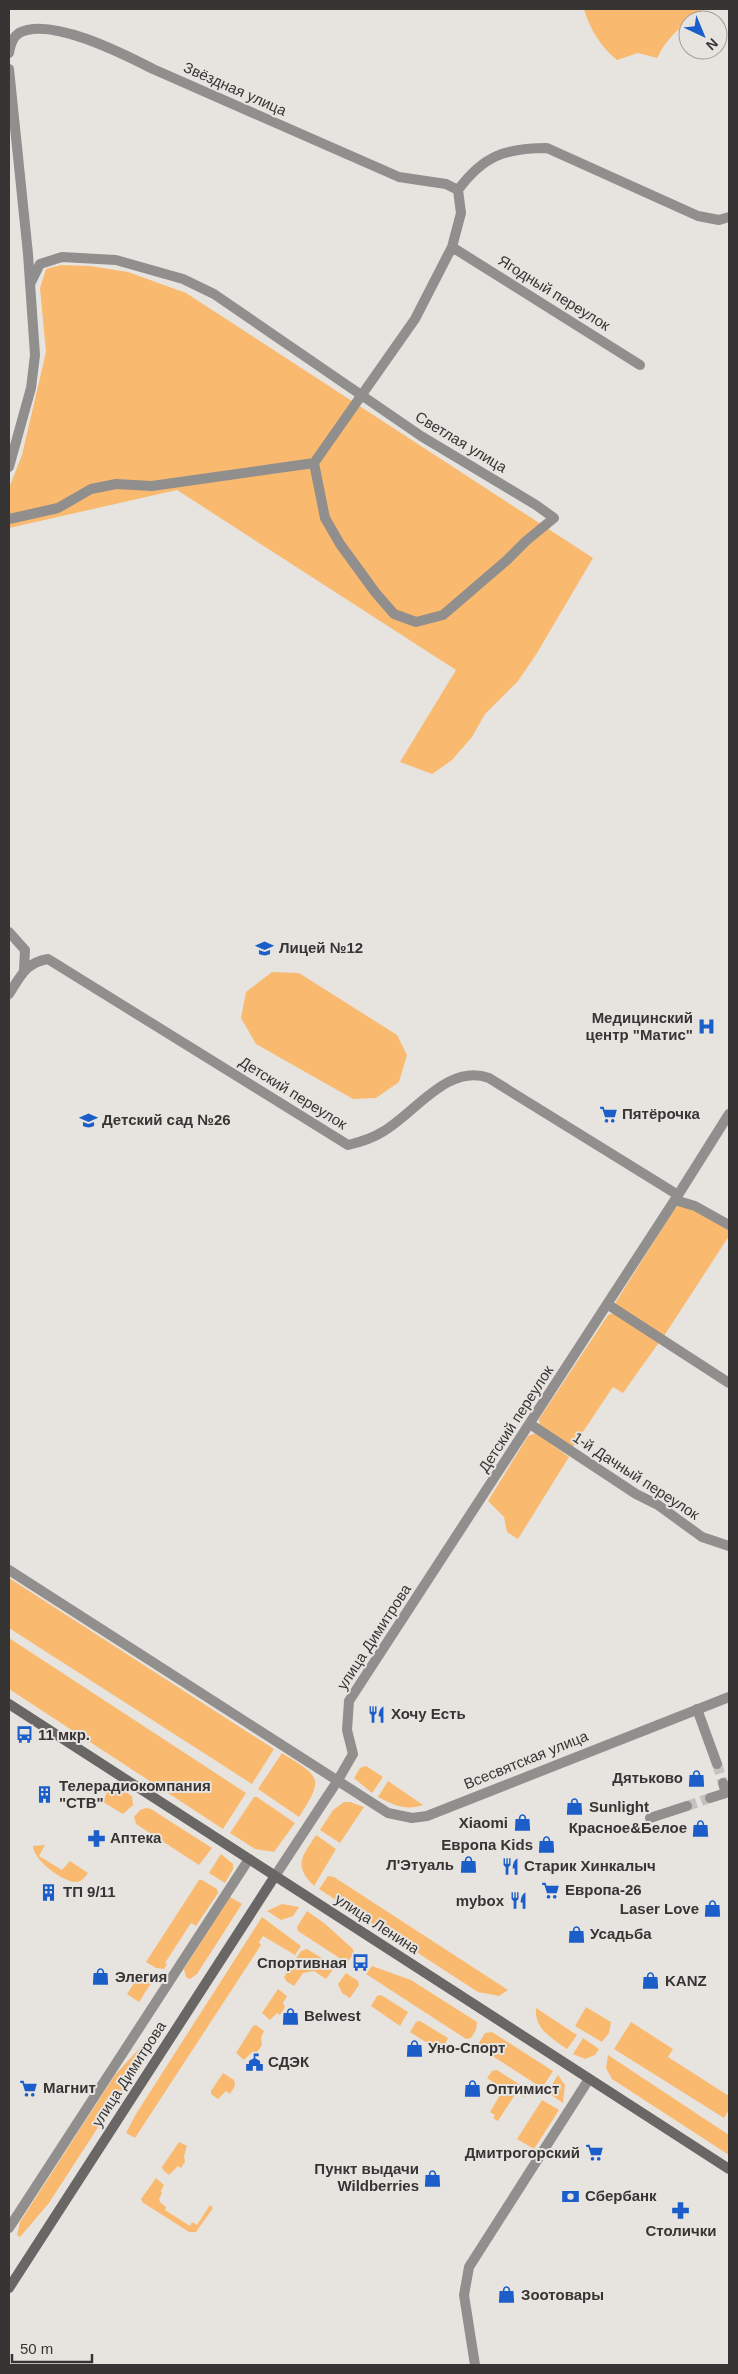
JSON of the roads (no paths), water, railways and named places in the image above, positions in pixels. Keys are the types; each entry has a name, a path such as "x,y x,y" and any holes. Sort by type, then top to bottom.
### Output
{"main road":[{"name":"улица Ленина","path":"9,1704 729,2169"},
{"name":"улица Димитрова","path":"9,2288 275,1876"}],"street":[{"name":"Звёздная улица","path":"9,53 11,45 18,34 35,28 84,39 124,54 162,73 399,177 446,184 458,190"},
{"path":"9,69 35,355 32,388 9,467"},
{"path":"9,519 58,508 91,489 116,484 152,486 314,463 415,318 452,247 462,213 458,190 471,172 489,158 525,148 546,148 698,216 719,220 729,217"},
{"name":"Ягодный переулок","path":"452,247 640,365"},
{"name":"Светлая улица","path":"30,284 40,264 62,257 116,260 183,278 214,294 421,436 536,505 554,518 526,540 506,560 443,614 416,622 394,614 375,592 340,544 325,518 314,463"},
{"path":"9,932 25,950 24,970 9,994"},
{"name":"Детский переулок","path":"24,970 34,961 48,959 348,1145 368,1140 385,1131 451,1080 477,1074 489,1078 676,1198 469,1520"},
{"path":"729,1114 676,1198 729,1225"},
{"path":"607,1304 729,1383"},
{"name":"1-й Дачный переулок","path":"530,1424 636,1494 658,1505 702,1537 729,1546"},
{"name":"улица Димитрова","path":"275,1876 353,1754 348,1730 349,1701 469,1520"},
{"name":"Всесвятская улица","path":"9,1570 388,1813 412,1818 427,1816 729,1697"},
{"path":"697,1709 717,1764"},
{"path":"710,1798 726,1793"},
{"path":"650,1818 687,1806"},
{"path":"9,2228 249,1859"},
{"path":"476,2365 464,2295 469,2267 588,2079"}],"tunnel":[{"path":"717,1764 723,1783"},
{"path":"687,1806 710,1798"}],"place":[{"name":"Лицей №12","path":"265,948"},
{"name":"Медицинский центр \"Матис\"","path":"707,1027"},
{"name":"Пятёрочка","path":"608,1114"},
{"name":"Детский сад №26","path":"88,1120"},
{"name":"Хочу Есть","path":"377,1714"},
{"name":"11 мкр.","path":"24,1735"},
{"name":"Дятьково","path":"697,1778"},
{"name":"Телерадиокомпания \"СТВ\"","path":"45,1795"},
{"name":"Sunlight","path":"575,1807"},
{"name":"Xiaomi","path":"522,1823"},
{"name":"Красное&Белое","path":"701,1828"},
{"name":"Аптека","path":"96,1838"},
{"name":"Европа Kids","path":"547,1845"},
{"name":"Л'Этуаль","path":"468,1865"},
{"name":"Старик Хинкалыч","path":"510,1866"},
{"name":"Европа-26","path":"551,1890"},
{"name":"ТП 9/11","path":"49,1892"},
{"name":"mybox","path":"518,1901"},
{"name":"Laser Love","path":"713,1909"},
{"name":"Усадьба","path":"576,1934"},
{"name":"Спортивная","path":"361,1963"},
{"name":"Элегия","path":"101,1977"},
{"name":"KANZ","path":"651,1981"},
{"name":"Belwest","path":"290,2016"},
{"name":"Уно-Спорт","path":"414,2048"},
{"name":"СДЭК","path":"254,2062"},
{"name":"Магнит","path":"29,2088"},
{"name":"Оптимист","path":"472,2089"},
{"name":"Дмитрогорский","path":"594,2153"},
{"name":"Пункт выдачи Wildberries","path":"433,2178"},
{"name":"Сбербанк","path":"571,2196"},
{"name":"Столички","path":"681,2210"},
{"name":"Зоотовары","path":"507,2295"}]}
